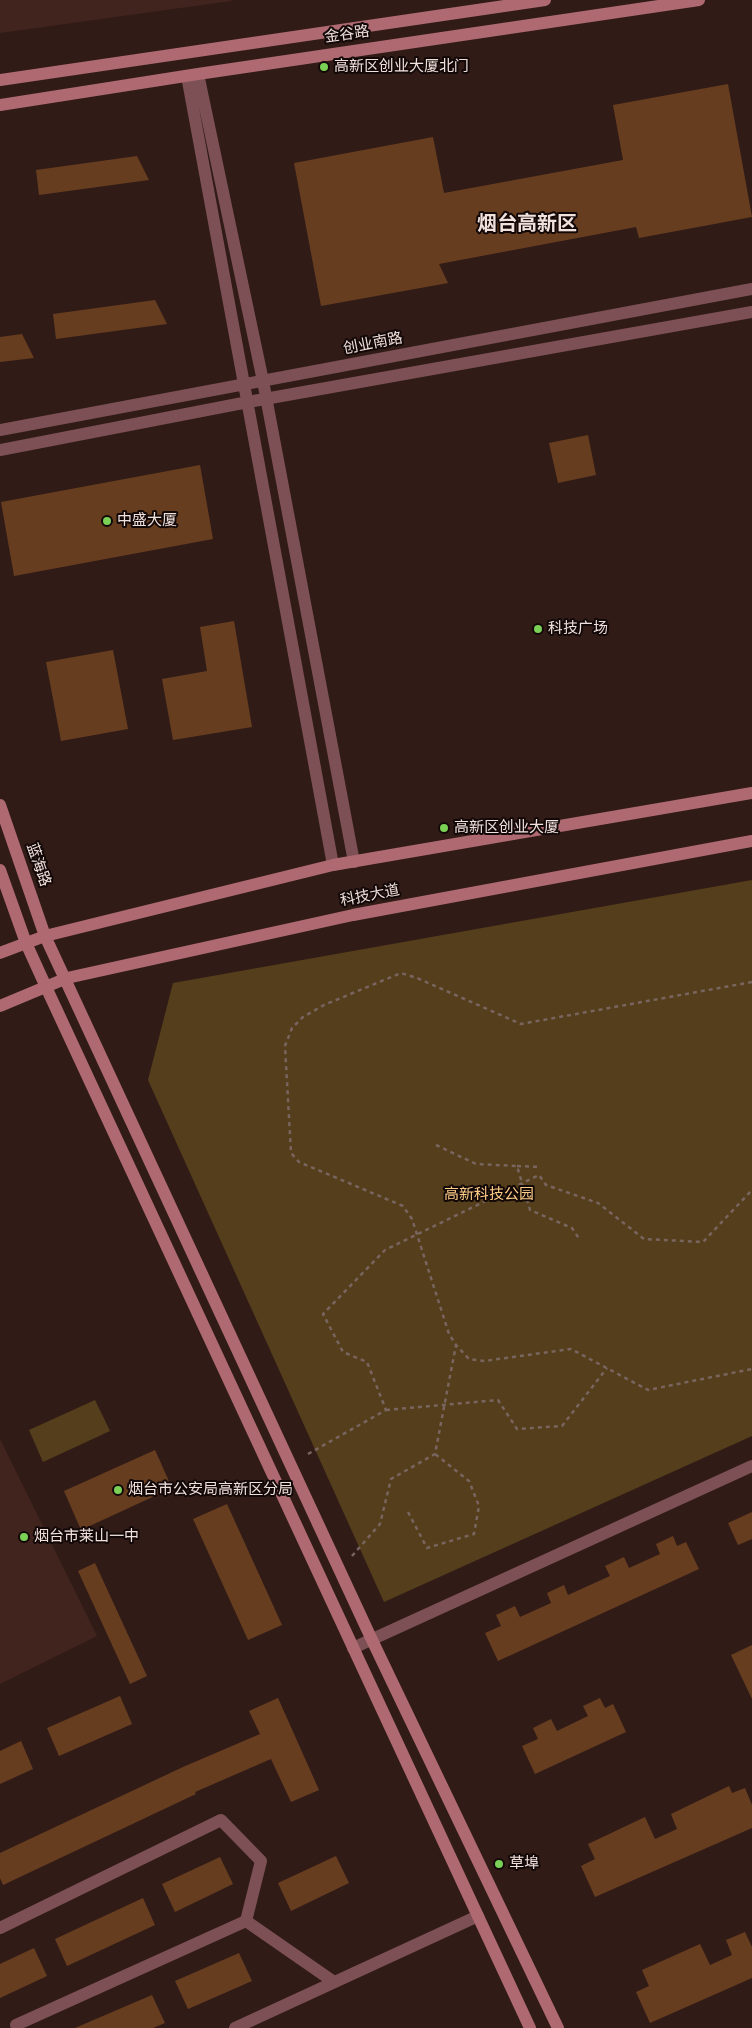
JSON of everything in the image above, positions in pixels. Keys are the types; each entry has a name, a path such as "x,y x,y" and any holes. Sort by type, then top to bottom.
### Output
{"street":[{"name":"金谷路","path":"0,80 545,0"},
{"name":"金谷路","path":"0,105 699,0"},
{"path":"193,75 263,381 354,862"},
{"path":"193,75 248,402 333,865"},
{"name":"创业南路","path":"0,430 752,289"},
{"path":"0,450 248,402 752,312"},
{"path":"0,953 45,936 333,865 752,793"},
{"name":"蓝海路","path":"0,805 45,936 372,1640 558,2028"},
{"name":"科技大道","path":"0,1006 66,978 353,915 752,841"},
{"path":"0,870 26,943 46,987 530,2028"},
{"path":"353,1648 752,1466"},
{"path":"0,1928 221,1820 261,1861 246,1921"},
{"path":"235,2028 257,2023 334,1982 478,1916"},
{"path":"246,1921 334,1982"},
{"path":"16,2025 246,1921"}],"path":[{"path":"752,982 521,1024 417,978 401,973 324,1005 303,1017 292,1028 285,1046 291,1153 299,1162 404,1206 412,1219 449,1334 469,1359 484,1361 571,1350 648,1390 752,1369"},
{"path":"436,1145 476,1164 541,1167"},
{"path":"517,1166 530,1210 572,1228 580,1240"},
{"path":"386,1410 367,1362 343,1352 323,1314 385,1250 539,1175 546,1185 598,1203 644,1239 703,1242 752,1190"},
{"path":"435,1454 456,1345"},
{"path":"308,1454 386,1410 498,1400 517,1429 562,1426 607,1368"},
{"path":"408,1512 427,1548 474,1534 479,1506 469,1480 435,1454"},
{"path":"352,1556 380,1524 391,1478 435,1454"}],"shaded area":[{"path":"0,0 231,0 231,1 0,33"},
{"name":"烟台市莱山一中","path":"0,1439 97,1636 0,1684"}],"green space":[{"name":"高新科技公园","path":"752,880 752,1436 384,1602 148,1080 173,983"},
{"path":"95,1400 110,1431 43,1462 29,1430"}],"building":[{"path":"728,84 752,217 639,238 636,227 439,264 448,283 321,306 294,163 433,137 444,193 623,160 613,105"},
{"path":"137,156 149,180 39,195 36,170"},
{"path":"155,300 167,324 56,339 53,314"},
{"path":"22,334 34,358 0,362 0,337"},
{"path":"588,435 596,475 558,483 549,443"},
{"name":"中盛大厦","path":"200,465 213,539 14,576 1,502"},
{"path":"234,621 252,727 173,740 162,679 207,671 200,627"},
{"path":"113,650 128,729 61,741 46,662"},
{"name":"烟台市公安局高新区分局","path":"155,1450 172,1488 81,1530 64,1491"},
{"path":"227,1504 282,1625 248,1640 193,1519"},
{"path":"752,1512 752,1539 738,1545 728,1523"},
{"path":"673,1536 677,1546 686,1542 699,1569 498,1661 485,1633 501,1626 496,1615 515,1606 520,1617 551,1603 547,1593 564,1585 568,1595 610,1576 605,1566 624,1557 629,1568 660,1554 656,1544"},
{"path":"95,1563 147,1676 130,1684 78,1571"},
{"path":"752,1645 752,1699 731,1655"},
{"path":"120,1696 132,1724 59,1756 47,1728"},
{"path":"278,1698 319,1790 291,1802 271,1759 195,1792 196,1794 3,1885 0,1878 0,1853 183,1767 260,1734 249,1711"},
{"path":"600,1698 605,1708 613,1704 626,1732 535,1774 522,1746 538,1739 533,1728 551,1719 557,1731 588,1716 583,1706"},
{"path":"21,1741 33,1769 0,1784 0,1751"},
{"path":"729,1786 732,1793 745,1788 752,1805 752,1828 595,1897 581,1866 595,1859 588,1844 645,1817 655,1839 677,1829 671,1814"},
{"path":"336,1856 349,1883 291,1911 278,1883"},
{"path":"220,1857 233,1884 175,1912 162,1884"},
{"path":"143,1898 155,1925 67,1966 55,1939"},
{"path":"745,1932 752,1947 752,1978 650,2023 636,1992 649,1986 642,1970 700,1944 710,1965 732,1955 726,1940"},
{"path":"34,1948 47,1976 0,1998 0,1964"},
{"path":"239,1953 252,1981 188,2009 175,1981"},
{"path":"152,1995 165,2023 153,2028 75,2028"}],"place":[{"name":"高新区创业大厦北门","path":"324,67"},
{"name":"中盛大厦","path":"107,521"},
{"name":"科技广场","path":"538,629"},
{"name":"高新区创业大厦","path":"444,828"},
{"name":"烟台市公安局高新区分局","path":"118,1490"},
{"name":"烟台市莱山一中","path":"24,1537"},
{"name":"草埠","path":"499,1864"}],"district":[{"name":"烟台高新区","path":"527,225"}]}
